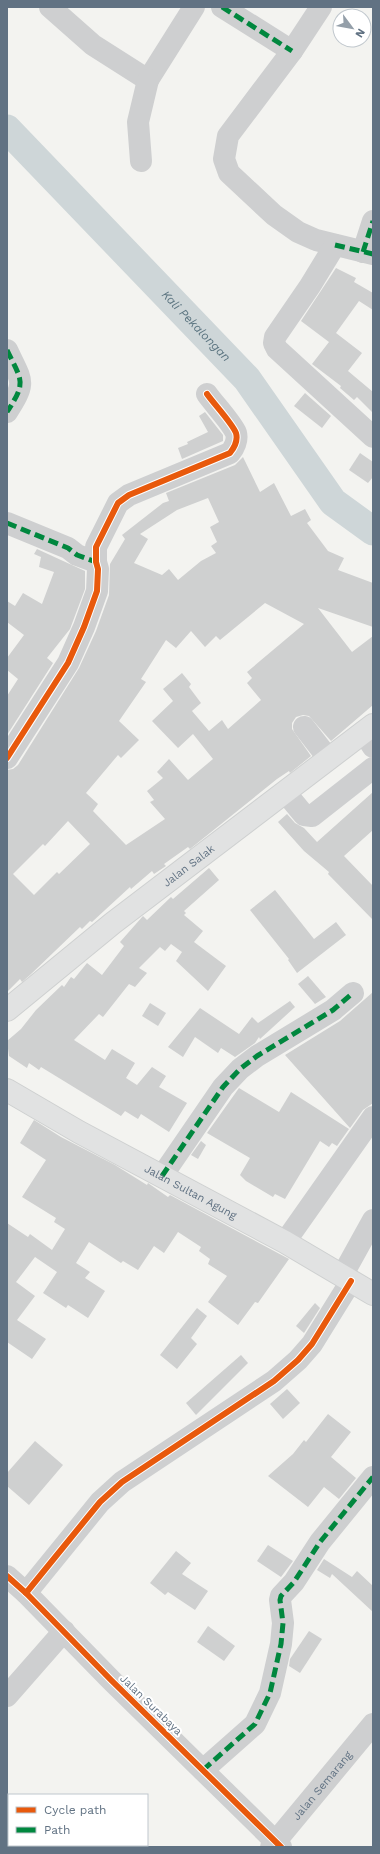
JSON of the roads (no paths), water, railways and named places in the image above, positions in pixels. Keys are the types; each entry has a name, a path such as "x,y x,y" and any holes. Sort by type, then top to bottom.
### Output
{"main road":[{"name":"Jalan Salak","path":"7,1010 113,923 328,758 370,735"},
{"name":"Jalan Sultan Agung","path":"7,1090 79,1132 285,1242 373,1294"}],"street":[{"path":"50,7 94,45 148,80"},
{"path":"141,161 138,122 148,80 194,7"},
{"path":"222,7 292,51"},
{"path":"321,7 292,51 228,136 224,159 229,173 274,215 298,232 316,240 368,253 373,221"},
{"path":"335,245 310,286 275,337 274,343 277,349 373,437"},
{"path":"7,350 21,382 20,392 7,412"},
{"path":"7,758 68,663 84,627 97,591 98,569 96,562 96,547 118,503 129,495 230,453 233,449 236,439 235,431 208,394"},
{"path":"9,528 68,548 77,555 96,562"},
{"path":"304,727 328,758"},
{"path":"285,792 304,815 312,816 373,768"},
{"path":"162,1176 223,1087 240,1069 257,1056 333,1010 353,993"},
{"path":"285,1242 373,1117"},
{"path":"26,1593 100,1502 122,1482 274,1381 298,1360 312,1344 346,1279 373,1220"},
{"path":"203,1770 254,1724 270,1693 282,1644 283,1623 280,1600 281,1596 294,1582 320,1542 373,1477"},
{"name":"Jalan Surabaya","path":"7,1576 26,1593 276,1845"},
{"path":"7,1696 64,1631"},
{"name":"Jalan Semarang","path":"276,1845 373,1724"}],"waterway":[{"name":"Kali Pekalongan","path":"7,129 247,379 333,502 373,531"}]}
